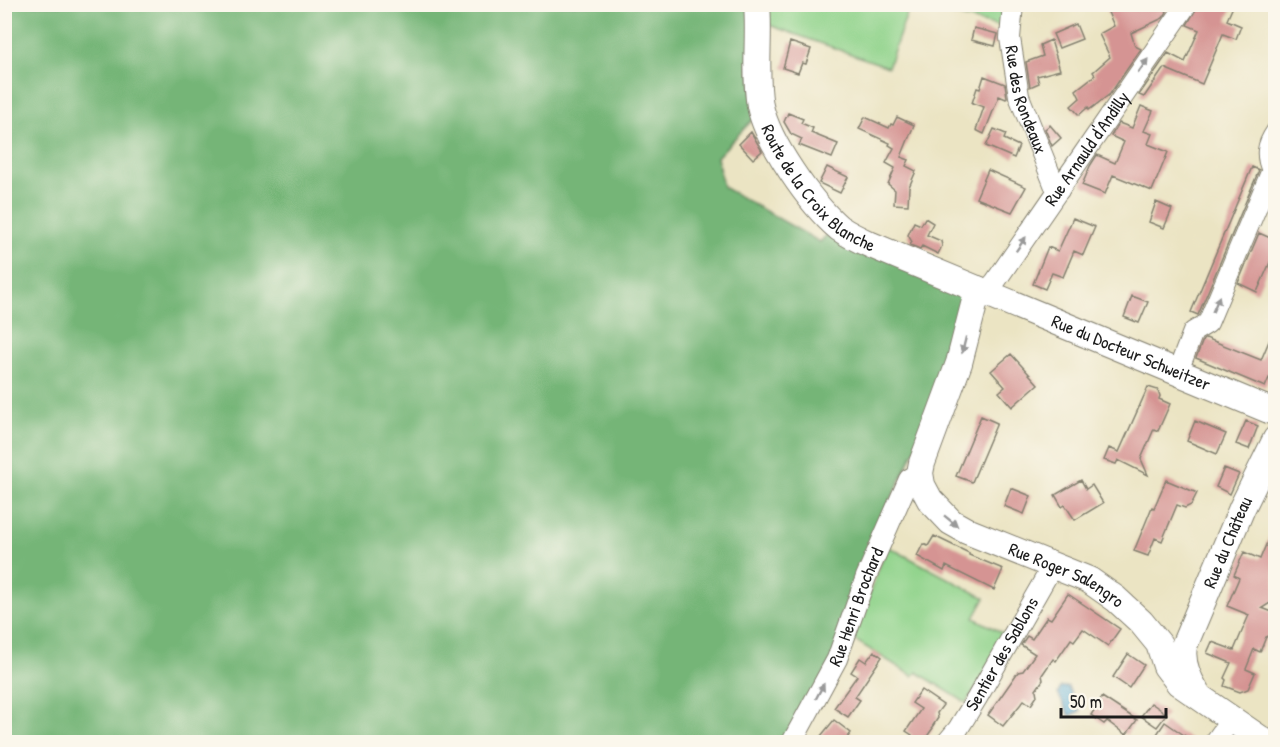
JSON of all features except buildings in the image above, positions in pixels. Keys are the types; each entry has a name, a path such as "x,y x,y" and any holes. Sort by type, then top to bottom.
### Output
{"main road":[{"name":"Route de la Croix Blanche","path":"757,4 758,85 766,127 784,159 821,208 849,235 983,290"},
{"name":"Rue du Docteur Schweitzer","path":"983,290 1275,413"},
{"path":"920,474 983,290"},
{"name":"Rue du Château","path":"1172,650 1275,439"},
{"name":"Rue Roger Salengro","path":"920,474 922,485 930,500 959,528 1089,580 1116,599 1172,650 1199,696 1272,742"},
{"name":"Rue Roger Salengro","path":"1232,718 1264,742"}],"street":[{"name":"Rue des Rondeaux","path":"1013,4 1010,38 1019,96 1054,184 1059,190"},
{"name":"Rue Arnauld d'Andilly","path":"983,290 1059,190 1187,4"},
{"path":"1178,371 1193,332 1208,323 1272,170 1267,149 1275,132"},
{"name":"Rue Henri Brochard","path":"792,742 837,659 866,578 909,479 920,474"},
{"name":"Sentier des Sablons","path":"947,742 977,698 1053,565"},
{"path":"1215,742 1232,718"}],"green space":[{"path":"4,5 755,5 760,112 717,157 723,187 820,242 835,226 968,299 953,371 886,510 833,658 785,742 5,742"},
{"path":"764,5 910,5 888,67 763,23"},
{"path":"912,5 1013,5 1011,29"},
{"path":"887,546 985,598 974,618 1009,636 966,703 917,672 913,676 853,639"}],"water":[{"path":"1061,687 1068,687 1080,711 1070,716 1058,694"}]}
